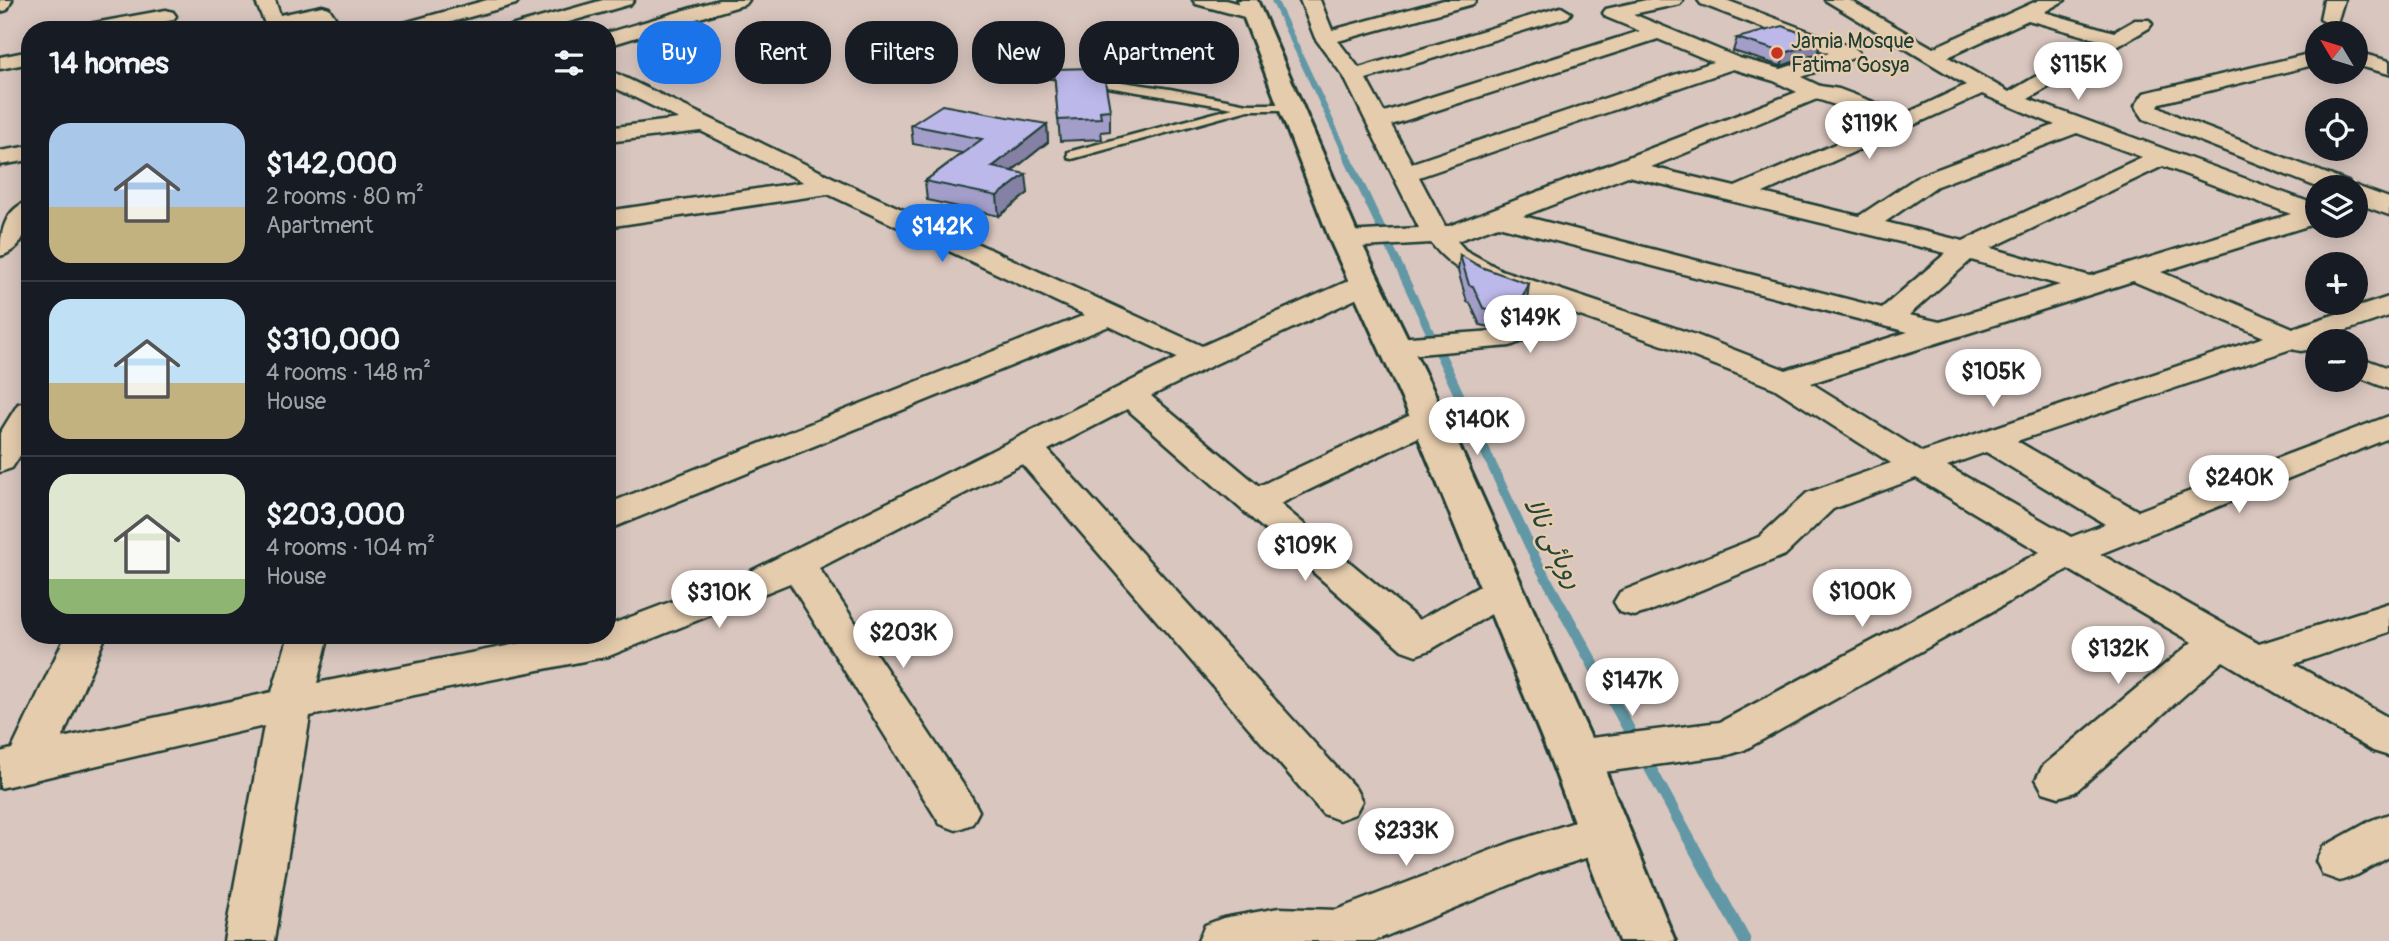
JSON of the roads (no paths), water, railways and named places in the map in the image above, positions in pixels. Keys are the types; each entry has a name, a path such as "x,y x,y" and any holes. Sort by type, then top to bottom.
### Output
{"street":[{"path":"0,6 2,0"},
{"path":"265,0 273,21"},
{"path":"433,21 509,0"},
{"path":"550,21 624,0"},
{"path":"616,37 739,0"},
{"path":"1203,0 1250,6 1290,107 1350,240 1364,284 1405,347 1429,419 1500,592 1590,756 1603,833 1647,941"},
{"path":"1325,38 1466,0"},
{"path":"1673,0 1613,13 1732,62 1782,76 1815,92 1831,94 1906,122"},
{"path":"1708,0 1849,53"},
{"path":"1932,56 2055,0"},
{"path":"1317,2 1325,38 1354,76 1405,174 1433,236 1455,256 1491,276 1685,342 1785,381 1921,466 2389,739"},
{"path":"1684,41 1763,21 1837,7 1896,35 2010,100 2305,210"},
{"path":"278,21 322,12 328,21"},
{"path":"1354,76 1561,13"},
{"path":"2025,13 2117,38"},
{"path":"135,21 165,15"},
{"path":"2010,100 2142,24"},
{"path":"1378,122 1661,31"},
{"path":"1782,76 1896,35"},
{"path":"0,44 21,41"},
{"path":"0,64 21,59"},
{"path":"2305,61 2152,98 2146,106 2152,114 2308,175"},
{"path":"1405,174 1732,62"},
{"path":"2368,62 2389,68"},
{"path":"616,79 831,186 1202,358"},
{"path":"1737,195 1982,86"},
{"path":"1350,240 1453,234 1815,92"},
{"path":"616,134 706,123"},
{"path":"1863,226 1928,181 2076,125"},
{"path":"0,158 21,154"},
{"path":"1889,317 1966,250 2162,157"},
{"path":"1626,168 1966,250 2090,285"},
{"path":"616,218 831,186"},
{"path":"0,213 21,210"},
{"path":"1494,216 1942,331"},
{"path":"1785,381 2305,218"},
{"path":"0,248 21,221"},
{"path":"2134,271 2304,343"},
{"path":"616,638 763,581 1202,358 1364,284"},
{"path":"1405,347 1499,340 1519,332 1559,299"},
{"path":"1634,602 1772,547 1820,501 1989,439 2304,343 2389,306"},
{"path":"616,514 1110,315"},
{"path":"2368,370 2389,379"},
{"path":"1130,395 1416,640 1500,592"},
{"path":"1255,502 1429,419"},
{"path":"0,461 20,425"},
{"path":"1590,756 1728,738 2068,552 2389,426"},
{"path":"1989,439 2135,526"},
{"path":"1026,447 1339,801"},
{"path":"796,564 956,811"},
{"path":"2059,779 2237,652 2389,617"},
{"path":"15,766 81,644"},
{"path":"249,941 290,704 310,644"},
{"path":"15,766 290,704 593,644"},
{"path":"1223,941 1279,930 1334,937 1527,858 1603,833"},
{"path":"2340,861 2389,834"}],"lane":[{"path":"1065,77 1170,92 1247,107 1290,107"},
{"path":"1072,155 1247,107"}],"waterway":[{"name":"روہائی نالا","path":"1274,0 1348,158"},
{"name":"روہائی نالا","path":"1347,156 1442,358"},
{"name":"روہائی نالا","path":"1441,356 1537,562 1566,614"},
{"name":"روہائی نالا","path":"1565,613 1745,941"}],"place":[{"name":"Jamia Mosque Fatima Gosya","path":"1777,53"}]}
